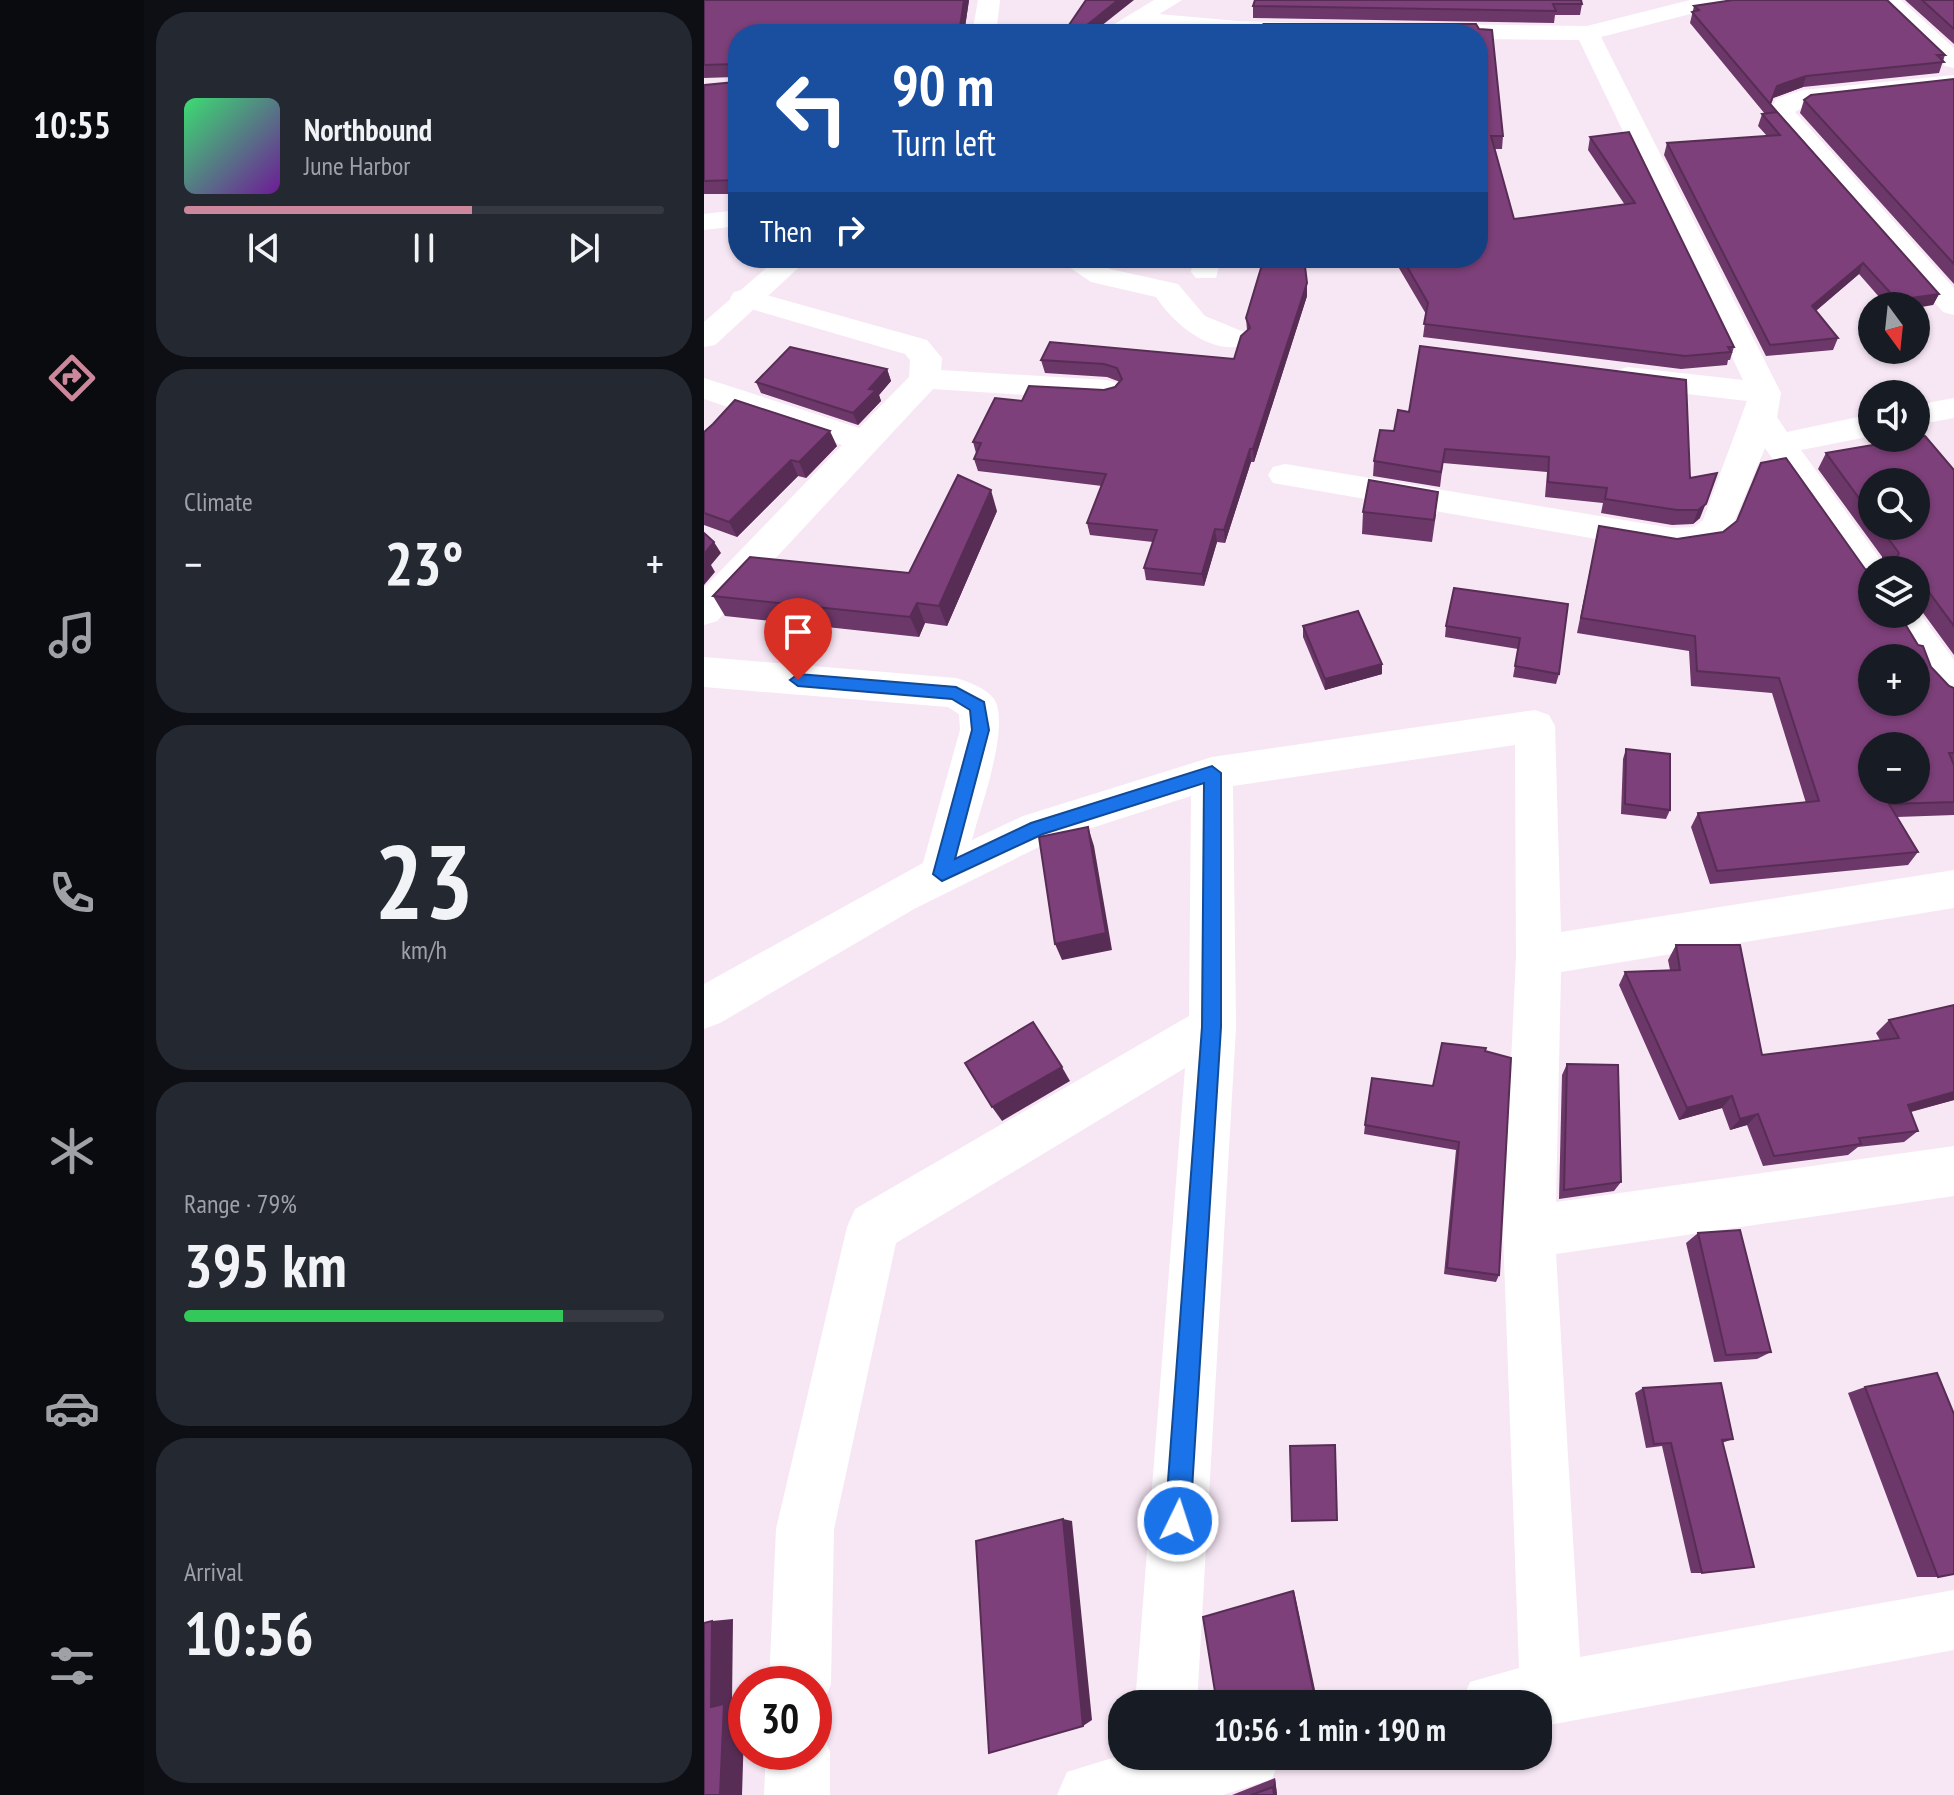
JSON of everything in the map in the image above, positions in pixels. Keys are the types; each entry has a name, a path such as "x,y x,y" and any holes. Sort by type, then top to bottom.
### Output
{"street":[{"path":"985,24 989,0"},
{"path":"1127,24 1171,0"},
{"path":"1488,32 1587,33 1717,0"},
{"path":"1887,0 1954,61"},
{"path":"1136,19 1178,24"},
{"path":"1587,33 1768,418 1860,556"},
{"path":"1954,82 1803,98 1785,104 1782,113 1954,306"},
{"path":"704,222 728,219"},
{"path":"704,338 745,298 782,268"},
{"path":"1087,268 1101,276 1167,290 1182,316 1193,325 1233,339"},
{"path":"704,611 925,379 926,358 916,347 745,298"},
{"path":"1591,372 1768,418 1858,424"},
{"path":"925,379 1106,390"},
{"path":"704,388 864,441"},
{"path":"1930,412 1954,408"},
{"path":"1285,475 1672,540 1701,540 1715,532 1768,418"},
{"path":"1910,628 1954,690"},
{"path":"704,672 956,693 978,707 980,730 942,874"},
{"path":"704,1008 942,874 1038,828 1212,773 1535,726 1539,956 1529,1232 1551,1690"},
{"path":"1167,1690 1212,1027 1212,773"},
{"path":"1539,956 1954,889"},
{"path":"801,1666 805,1529 873,1227 1212,1027"},
{"path":"1529,1232 1954,1171"},
{"path":"1552,1692 1693,1670 1954,1620"},
{"path":"797,1795 798,1770"},
{"path":"1090,1795 1154,1770"}],"building":[{"path":"704,0 964,0 960,24 728,24 728,64 704,65"},
{"path":"1086,0 1118,0 1088,24 1070,24"},
{"path":"1255,0 1581,0 1582,4 1553,4 1556,11 1253,6"},
{"path":"1733,0 1887,0 1945,55 1937,55 1944,62 1806,76 1777,86 1770,104 1692,12 1699,10 1694,6"},
{"path":"1922,0 1954,0 1954,29"},
{"path":"1488,30 1492,30 1503,136 1491,136 1514,219 1635,203 1590,137 1629,132 1734,347 1728,347 1731,352 1685,356 1424,324 1428,303 1408,268 1488,268"},
{"path":"1954,79 1954,264 1804,100 1811,95"},
{"path":"728,83 728,180 704,181 704,85"},
{"path":"1775,109 1939,294 1890,292 1863,263 1812,306 1838,338 1770,345 1667,143 1780,135 1762,114 1777,112"},
{"path":"1261,268 1305,268 1307,283 1253,449 1250,449 1224,530 1215,529 1202,574 1144,568 1157,530 1087,523 1106,474 974,459 981,443 973,442 995,398 1022,401 1029,386 1104,390 1115,387 1122,379 1117,368 1104,364 1041,360 1050,342 1234,359 1241,336 1250,328 1246,318"},
{"path":"1420,346 1686,380 1690,478 1717,473 1706,504 1698,510 1677,510 1605,499 1607,488 1548,482 1549,457 1445,449 1441,472 1374,461 1380,430 1394,431 1398,410 1409,412"},
{"path":"790,347 887,369 869,389 876,390 853,413 756,382"},
{"path":"735,400 830,431 799,462 791,460 729,522 704,513 704,432"},
{"path":"1930,442 1954,470 1954,626 1930,594 1930,556 1898,556 1899,553 1889,540 1930,540 1930,468 1858,468 1858,497 1826,453 1858,448 1858,452 1930,452"},
{"path":"1786,458 1858,559 1858,628 1908,628 1917,644 1858,644 1858,716 1930,716 1930,664 1954,688 1954,753 1949,753 1954,765 1954,802 1930,803 1930,732 1858,732 1858,804 1889,804 1918,852 1717,871 1698,813 1819,801 1779,678 1697,671 1695,636 1581,618 1599,526 1677,539 1723,532 1737,521 1761,463"},
{"path":"958,475 991,490 939,606 917,603 910,617 713,596 750,557 909,573"},
{"path":"1369,480 1438,492 1434,520 1363,512"},
{"path":"704,533 714,542 704,554"},
{"path":"1454,588 1568,604 1559,674 1515,666 1520,638 1446,626"},
{"path":"1358,611 1382,664 1325,679 1303,626"},
{"path":"1626,749 1670,754 1670,810 1625,804"},
{"path":"1088,827 1106,933 1055,944 1039,837"},
{"path":"1676,945 1740,945 1762,1055 1899,1038 1889,1020 1954,1005 1954,1092 1908,1105 1918,1131 1859,1138 1861,1144 1774,1156 1758,1114 1740,1119 1732,1096 1687,1108 1625,972 1680,970"},
{"path":"1033,1022 1062,1067 992,1107 965,1063"},
{"path":"1442,1043 1486,1048 1485,1051 1511,1058 1499,1275 1447,1268 1459,1142 1365,1125 1372,1078 1433,1086"},
{"path":"1567,1064 1618,1065 1621,1182 1564,1190"},
{"path":"1740,1230 1771,1352 1726,1355 1698,1233"},
{"path":"1937,1373 1954,1414 1954,1574 1938,1577 1865,1387"},
{"path":"1721,1383 1733,1439 1722,1440 1754,1567 1702,1573 1671,1443 1654,1444 1643,1388"},
{"path":"1335,1445 1337,1520 1292,1521 1290,1446"},
{"path":"1063,1519 1083,1726 989,1753 976,1541"},
{"path":"1293,1591 1313,1690 1215,1690 1203,1617"},
{"path":"712,1621 711,1707 724,1704 720,1795 704,1795 704,1623"},
{"path":"1273,1787 1274,1795 1251,1795"}],"route":[{"path":"798,680 956,693 978,707 980,730 942,874 1038,828 1212,773 1212,1027 1178,1521"}]}
